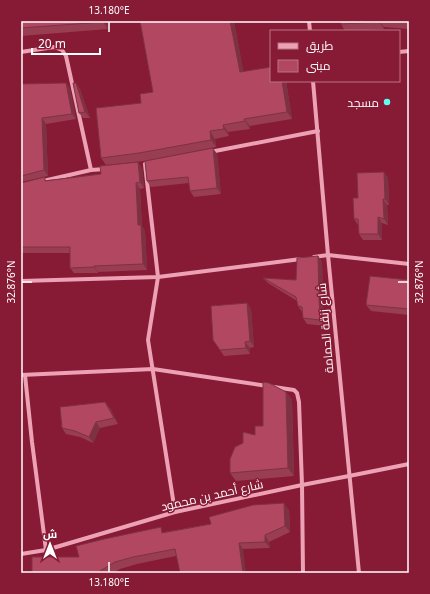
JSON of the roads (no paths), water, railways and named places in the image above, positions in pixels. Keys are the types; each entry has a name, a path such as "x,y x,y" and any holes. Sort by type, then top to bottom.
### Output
{"street":[{"path":"21,52 54,47 62,50 66,56 91,170"},
{"name":"شارع زنقة الحمامة","path":"313,82 328,255 359,573"},
{"path":"205,153 318,131"},
{"path":"137,165 152,162"},
{"path":"145,164 158,277 148,340 175,512"},
{"path":"35,183 106,168"},
{"path":"312,257 328,255 409,264"},
{"path":"21,281 158,277 305,258"},
{"path":"46,550 23,375 153,368 294,390 297,393 299,402 302,485 303,573"},
{"name":"شارع أحمد بن محمود","path":"21,554 46,550 175,512 409,464"}],"place":[{"name":"مسجد","path":"387,102"}]}
